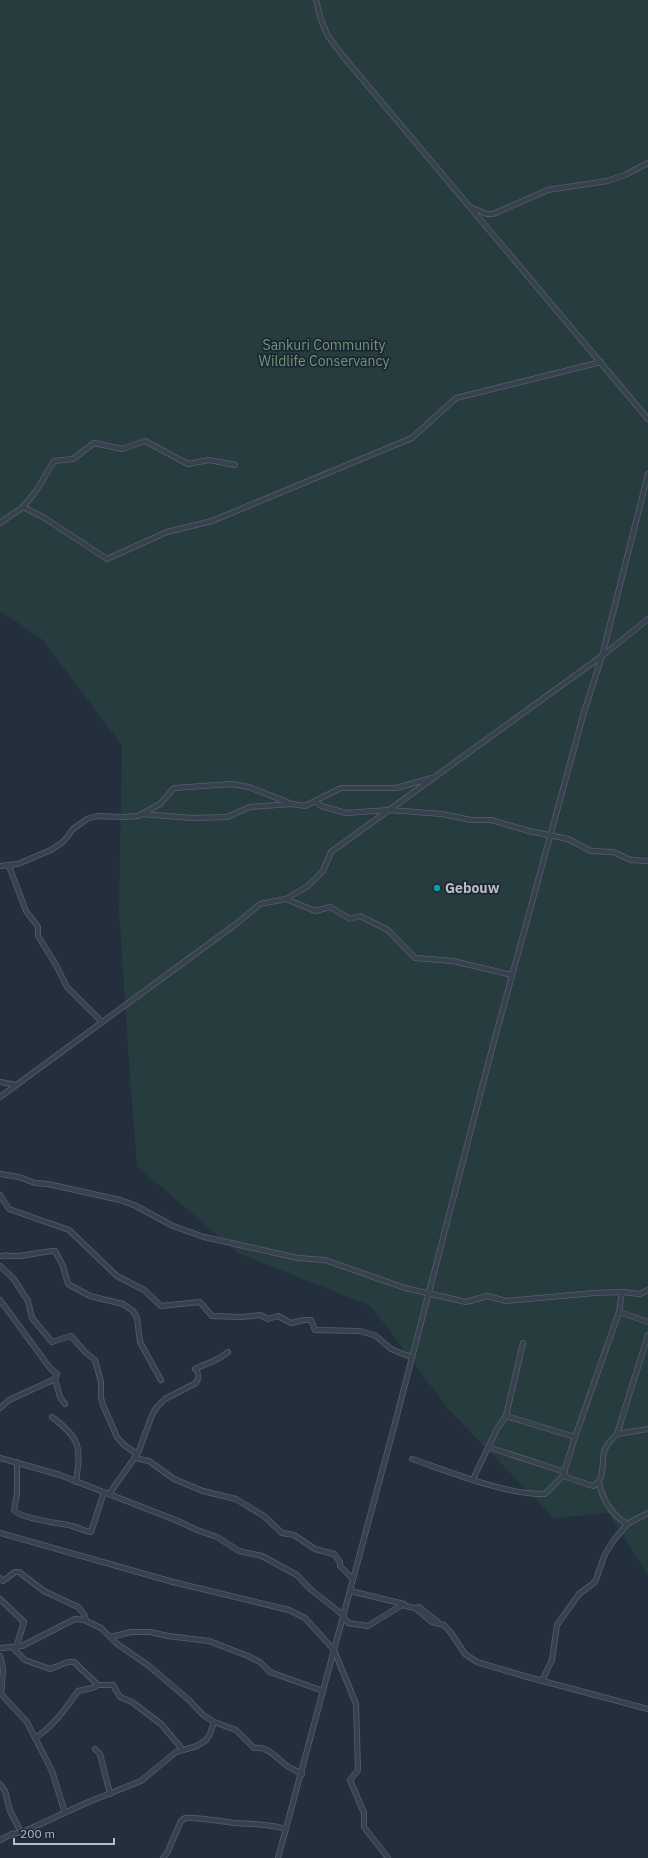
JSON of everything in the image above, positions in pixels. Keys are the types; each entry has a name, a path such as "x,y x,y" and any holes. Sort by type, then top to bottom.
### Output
{"street":[{"path":"316,0 321,20 328,36 342,55 648,419"},
{"path":"471,208 493,214 548,190 607,181 625,175 648,163"},
{"path":"23,507 43,517 107,559 167,532 212,520 412,438 456,398 601,362"},
{"path":"0,524 23,507 36,491 54,461 73,459 94,442 122,449 145,442 168,452 188,464 209,460 234,465"},
{"path":"278,1858 302,1774 394,1427 411,1357 512,975 584,712 602,656 648,474"},
{"path":"0,1097 236,924 260,904 292,897 315,880 323,871 331,852 602,656 648,619"},
{"path":"141,814 160,804 173,789 206,787 221,784 249,787 292,804 305,806 316,802 334,790 340,788 396,788 433,778"},
{"path":"316,802 321,806 346,813 389,810 442,814 471,820 491,820 529,831 568,839 591,851 613,852 630,860 648,861"},
{"path":"0,866 18,864 56,847 73,829 87,819 97,816 123,817 141,814 192,818 227,817 250,807 292,804"},
{"path":"9,866 26,911 38,927 38,936 56,965 67,987 102,1022"},
{"path":"286,899 315,910 330,908 350,919 360,916 388,930 415,958 434,958 453,961 512,975"},
{"path":"0,1082 16,1085"},
{"path":"0,1174 19,1177 35,1183 48,1184 120,1200 134,1205 173,1226 204,1237 298,1258 325,1260 405,1288 466,1302 487,1296 506,1301 595,1293 622,1292 640,1294 648,1290"},
{"path":"0,1195 8,1209 69,1230 117,1276 144,1290 161,1306 200,1302 212,1316 242,1317 260,1315 268,1319 278,1316 291,1323 311,1320 315,1330 360,1331 376,1336 391,1349 411,1357"},
{"path":"0,1256 16,1256 47,1251 54,1252 63,1266 68,1284 90,1296 123,1304 133,1311 137,1318 140,1342 161,1380"},
{"path":"0,1266 13,1278 28,1300 32,1318 52,1342 71,1336 86,1353 95,1360 102,1386 101,1398 112,1428 120,1443 136,1456 152,1462 170,1477 203,1491 236,1499 261,1514 282,1532 294,1535 315,1549 334,1554 340,1562 340,1566 353,1579"},
{"path":"412,1459 529,1495 545,1494 552,1489 564,1474 575,1436 619,1312 622,1292"},
{"path":"0,1300 57,1376 54,1379 9,1400 0,1408"},
{"path":"619,1312 648,1322"},
{"path":"627,1524 616,1517 608,1507 602,1496 599,1483 605,1448 617,1434 648,1335"},
{"path":"473,1479 497,1429 506,1416 523,1343"},
{"path":"17,1462 17,1494 14,1510 37,1520 72,1526 91,1532 106,1493 136,1456 156,1408 165,1399 196,1383 199,1379 198,1373 195,1370 208,1362 220,1360 228,1352"},
{"path":"54,1379 60,1397 65,1404"},
{"path":"506,1416 575,1436"},
{"path":"52,1417 71,1432 78,1449 76,1482"},
{"path":"617,1434 648,1429"},
{"path":"488,1447 593,1486 599,1483"},
{"path":"0,1458 51,1472 178,1520 197,1530 217,1537 234,1549 262,1556 297,1575 309,1588 343,1616 348,1623 368,1626 402,1605 415,1608 432,1622 440,1623"},
{"path":"542,1681 552,1660 557,1625 580,1594 595,1582 605,1554 627,1524 648,1513"},
{"path":"0,1534 173,1582 289,1610 304,1618 334,1650 356,1704 358,1770 350,1780 364,1813 364,1828 388,1858"},
{"path":"1,1581 15,1572 19,1572 44,1591 78,1606 84,1614 86,1620"},
{"path":"350,1590 420,1608 447,1628 469,1657 491,1666 648,1709"},
{"path":"0,1599 24,1622 15,1648"},
{"path":"0,1648 15,1648 22,1646 74,1620 86,1620 96,1624 116,1643 149,1666 189,1700 200,1713 214,1722 236,1730 254,1748 262,1747 286,1765 302,1774"},
{"path":"110,1637 131,1632 150,1632 168,1636 209,1641 260,1662 270,1672 323,1691"},
{"path":"15,1648 25,1660 50,1669 68,1662 74,1662 98,1685"},
{"path":"0,1656 3,1669 1,1694 25,1718 36,1738 56,1780 65,1813"},
{"path":"36,1738 45,1732 53,1722 65,1712 78,1690 92,1688 98,1685 113,1685 120,1697 132,1702 161,1724 183,1750"},
{"path":"0,1840 141,1781 155,1771 168,1758 183,1750 197,1746 206,1740 210,1734 214,1722"},
{"path":"95,1749 100,1754 110,1794"},
{"path":"0,1784 21,1832"},
{"path":"163,1858 167,1854 181,1822 185,1818 209,1818 235,1823 274,1826 286,1830"}],"green space":[{"name":"Sankuri Community Wildlife Conservancy","path":"0,0 648,0 648,1575 608,1513 554,1518 449,1410 371,1306 238,1253 137,1166 119,910 122,745 43,640 0,611"}],"place":[{"name":"Gebouw","path":"437,888"}]}
